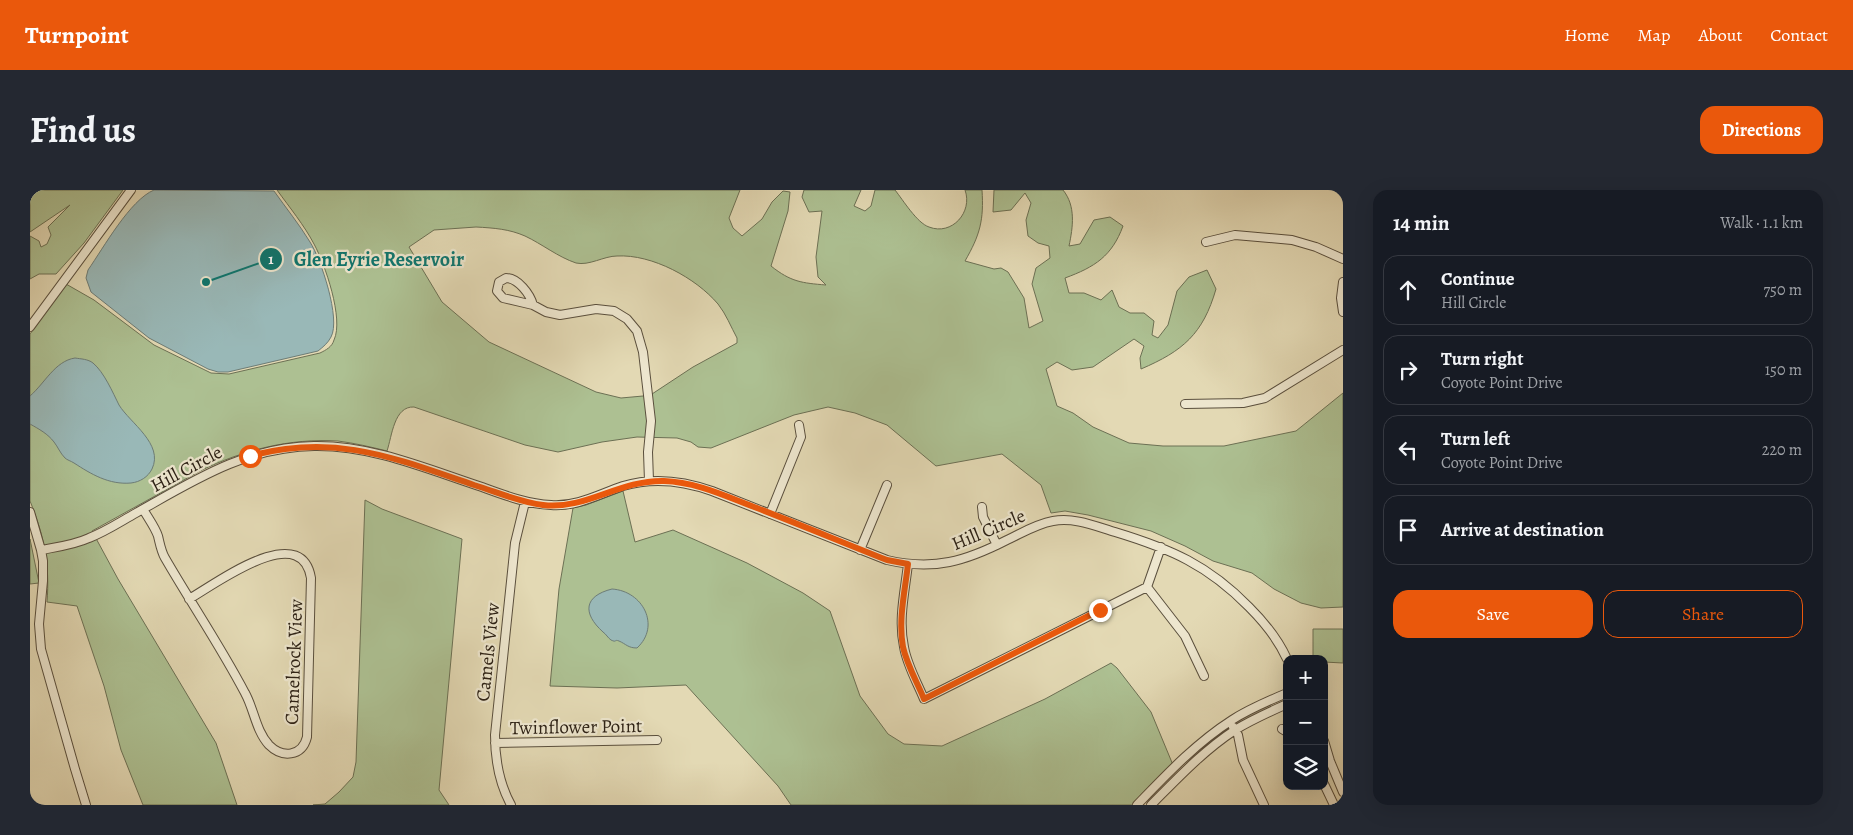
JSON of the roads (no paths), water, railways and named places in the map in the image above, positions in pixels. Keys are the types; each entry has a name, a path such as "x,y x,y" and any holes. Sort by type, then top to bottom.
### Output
{"street":[{"path":"30,327 131,190"},
{"path":"1206,242 1235,235 1292,240 1316,247 1343,259"},
{"path":"533,305 531,299 516,280 506,278 499,282 497,290 503,298 533,305 546,312 560,315 596,309 614,311 627,319 637,331 642,343 651,421 648,452 649,481"},
{"path":"1343,282 1341,298 1343,312"},
{"path":"1185,404 1243,403 1265,398 1343,350"},
{"path":"770,514 801,437 799,425"},
{"name":"Hill Circle","path":"41,550 89,538 206,474 234,461 281,449 313,446 354,449 383,454 525,502 543,505 565,505 588,500 626,486 649,481 676,482 700,487 887,560 908,564 932,565 952,563 972,556 1044,523 1067,520 1086,523 1162,547 1205,569 1236,594 1266,624 1285,655"},
{"path":"860,550 887,485"},
{"name":"Camels View","path":"511,805 500,778 495,743 515,543 525,502"},
{"path":"982,507 983,517 997,545"},
{"name":"Camelrock View","path":"143,509 155,529 163,555 189,599 245,692 264,739 276,750 284,754 300,750 305,743 307,728 311,578 306,565 299,558 288,554 269,555 251,563 189,599"},
{"path":"30,512 41,550 43,571 40,624 41,649 86,805"},
{"path":"908,564 902,614 902,636 908,662 924,699 1147,587 1162,547"},
{"path":"1147,587 1185,636 1204,676"},
{"path":"1137,805 1191,752 1230,721 1283,695"},
{"path":"1151,805 1192,765 1235,730 1283,706"},
{"path":"1230,721 1240,740 1243,760 1264,805"},
{"name":"Twinflower Point","path":"495,743 657,740"},
{"path":"1325,745 1343,792"},
{"path":"1327,790 1334,805"}],"water":[{"path":"154,190 274,191 310,242 324,275 332,304 333,317 331,337 327,343 318,351 228,372 218,372 208,369 149,338 91,292 86,278 88,270 136,203"},
{"path":"75,358 89,361 97,367 108,383 119,405 150,443 154,460 152,469 141,480 123,483 94,475 66,459 49,437 30,424 30,396 56,368 62,363"},
{"path":"612,589 623,591 632,596 645,611 648,620 648,630 637,648 611,640 596,625 589,612 591,601 596,596"}],"place":[{"name":"Glen Eyrie Reservoir","path":"206,282"}]}
